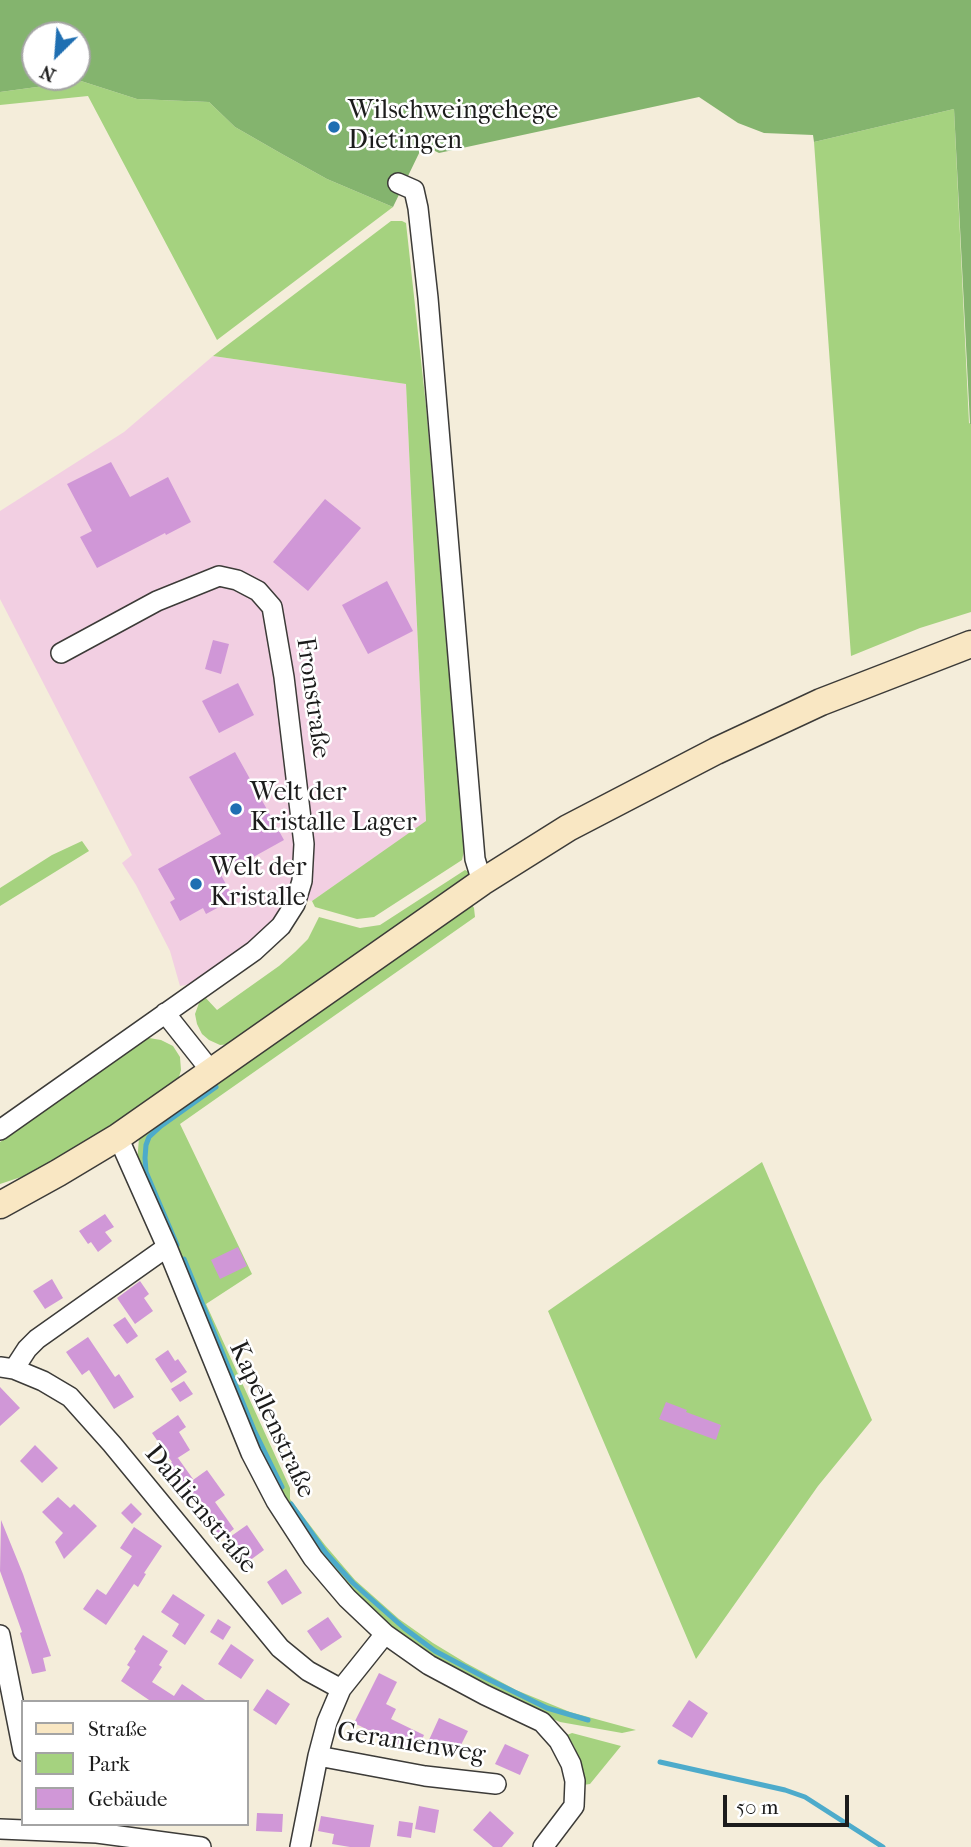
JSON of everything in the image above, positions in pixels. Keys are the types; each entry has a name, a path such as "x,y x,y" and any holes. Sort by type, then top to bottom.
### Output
{"street":[{"path":"398,183 414,190 418,208 475,859 482,882"},
{"name":"Fronstraße","path":"0,1130 254,951 281,926 295,904 302,881 304,844 284,677 272,607 258,591 237,580 219,576 157,601 61,653"},
{"path":"0,1205 118,1137 482,882 568,828 716,751 821,702 971,644"},
{"path":"165,1013 212,1070"},
{"name":"Kapellenstraße","path":"118,1137 167,1247 251,1453 276,1501 313,1558 346,1598 385,1634 429,1665 542,1722 559,1741 571,1764 575,1781 574,1806 544,1847"},
{"name":"Dahlienstraße","path":"167,1247 37,1339 7,1368 43,1381 70,1397 280,1648 307,1671 341,1689"},
{"path":"300,1847 327,1722 341,1689 385,1634"},
{"path":"0,1635 21,1741"},
{"name":"Geranienweg","path":"318,1756 425,1776 496,1784"},
{"path":"0,1829 37,1827 201,1847"}],"shaded area":[{"path":"213,356 406,384 426,822 312,901 289,896 278,921 198,983 180,986 170,951 122,863 132,855 0,599 0,511 124,432"}],"green space":[{"path":"0,0 971,0 971,424 954,109 814,142 813,135 764,133 738,123 699,97 439,153 423,145 393,207 327,179 282,154 235,127 209,102 137,99 91,84 91,21 21,21 21,89 0,92"},
{"path":"91,84 137,99 209,102 235,127 282,154 327,179 393,207 217,340 88,96 0,105 0,92 21,89 91,91"},
{"path":"954,109 971,424 971,612 920,628 851,656 814,142"},
{"path":"391,221 406,223 426,406 464,851 462,860 374,917 357,919 315,907 312,901 426,821 406,384 213,356"},
{"path":"82,841 89,851 0,906 0,888 52,855"},
{"path":"465,870 470,876 233,1044 220,1045 202,1034 195,1014 204,996 217,1010 295,952 308,939 319,917 360,928 380,925"},
{"path":"470,901 475,917 180,1124 252,1274 206,1304 290,1488 290,1499 355,1580 399,1619 466,1663 516,1690 570,1712 636,1730 622,1733 560,1722 497,1695 446,1667 398,1634 335,1575 278,1496 137,1163 139,1138"},
{"path":"149,1038 173,1046 180,1057 181,1070 177,1084 138,1113 39,1171 0,1184 0,1142 140,1041"},
{"path":"762,1162 872,1420 818,1486 696,1659 548,1311"},
{"path":"572,1733 621,1746 590,1784 583,1785 575,1748 567,1735"}],"building":[{"path":"111,462 130,497 168,477 191,522 97,568 80,537 92,531 67,484"},
{"path":"325,499 361,528 308,591 273,562"},
{"path":"387,581 413,631 368,654 342,605"},
{"path":"213,640 229,644 221,674 205,669"},
{"path":"238,683 254,715 219,733 202,701"},
{"path":"235,752 284,840 221,875 234,899 206,914 203,908 180,921 170,902 175,899 158,869 221,834 189,777"},
{"path":"105,1214 114,1227 105,1232 112,1241 98,1252 79,1231"},
{"path":"238,1247 247,1266 220,1279 211,1260"},
{"path":"52,1279 63,1298 45,1309 33,1291"},
{"path":"140,1281 149,1294 144,1298 153,1311 135,1324 117,1298"},
{"path":"125,1317 138,1336 127,1344 113,1325"},
{"path":"88,1337 115,1377 119,1374 134,1397 114,1409 89,1370 82,1375 66,1352"},
{"path":"168,1350 187,1372 171,1383 155,1359"},
{"path":"184,1381 193,1394 180,1402 171,1389"},
{"path":"0,1387 20,1408 0,1426"},
{"path":"666,1402 721,1425 716,1440 659,1419"},
{"path":"178,1415 186,1427 179,1432 190,1450 176,1459 178,1458 193,1479 181,1488 174,1479 171,1481 163,1468 172,1462 152,1433"},
{"path":"35,1445 58,1468 42,1483 20,1461"},
{"path":"207,1470 225,1495 215,1502 234,1529 221,1539 186,1485"},
{"path":"58,1497 70,1508 74,1504 97,1526 64,1559 55,1542 63,1533 42,1512"},
{"path":"131,1503 142,1514 132,1524 121,1513"},
{"path":"1,1520 51,1656 43,1658 46,1671 32,1674 20,1633 22,1632 0,1571"},
{"path":"247,1525 264,1550 245,1564 227,1539"},
{"path":"134,1527 162,1546 138,1587 134,1584 106,1625 83,1609 97,1589 106,1595 132,1556 120,1548"},
{"path":"286,1569 302,1593 282,1605 267,1582"},
{"path":"173,1594 205,1615 185,1645 172,1636 179,1624 161,1612"},
{"path":"328,1617 342,1637 321,1651 307,1631"},
{"path":"218,1619 231,1627 223,1640 210,1632"},
{"path":"143,1635 168,1651 152,1682 174,1696 182,1684 205,1700 149,1700 121,1681 130,1667 127,1665 136,1651 134,1649"},
{"path":"231,1644 254,1660 241,1679 218,1664"},
{"path":"379,1673 397,1682 386,1704 396,1709 391,1719 424,1735 416,1752 354,1723"},
{"path":"267,1689 290,1704 276,1725 253,1710"},
{"path":"689,1700 708,1713 692,1738 672,1726"},
{"path":"439,1718 468,1731 457,1753 429,1740"},
{"path":"505,1744 529,1755 520,1775 495,1764"},
{"path":"419,1806 439,1810 435,1833 415,1829"},
{"path":"490,1811 514,1833 502,1847 493,1847 473,1830"},
{"path":"257,1813 283,1814 282,1832 256,1831"},
{"path":"321,1816 374,1825 370,1847 332,1844 334,1834 318,1831"},
{"path":"399,1821 413,1823 411,1838 397,1836"}],"waterway":[{"path":"177,1245 146,1172 146,1145 149,1137 161,1126 216,1087"},
{"path":"184,1259 254,1430 282,1487"},
{"path":"291,1504 326,1553 353,1583 435,1651 547,1708 588,1720"},
{"path":"660,1762 785,1790 805,1797 883,1847"}],"place":[{"name":"Wilschweingehege Dietingen","path":"334,127"},
{"name":"Welt der Kristalle Lager","path":"236,809"},
{"name":"Welt der Kristalle","path":"196,884"}]}
